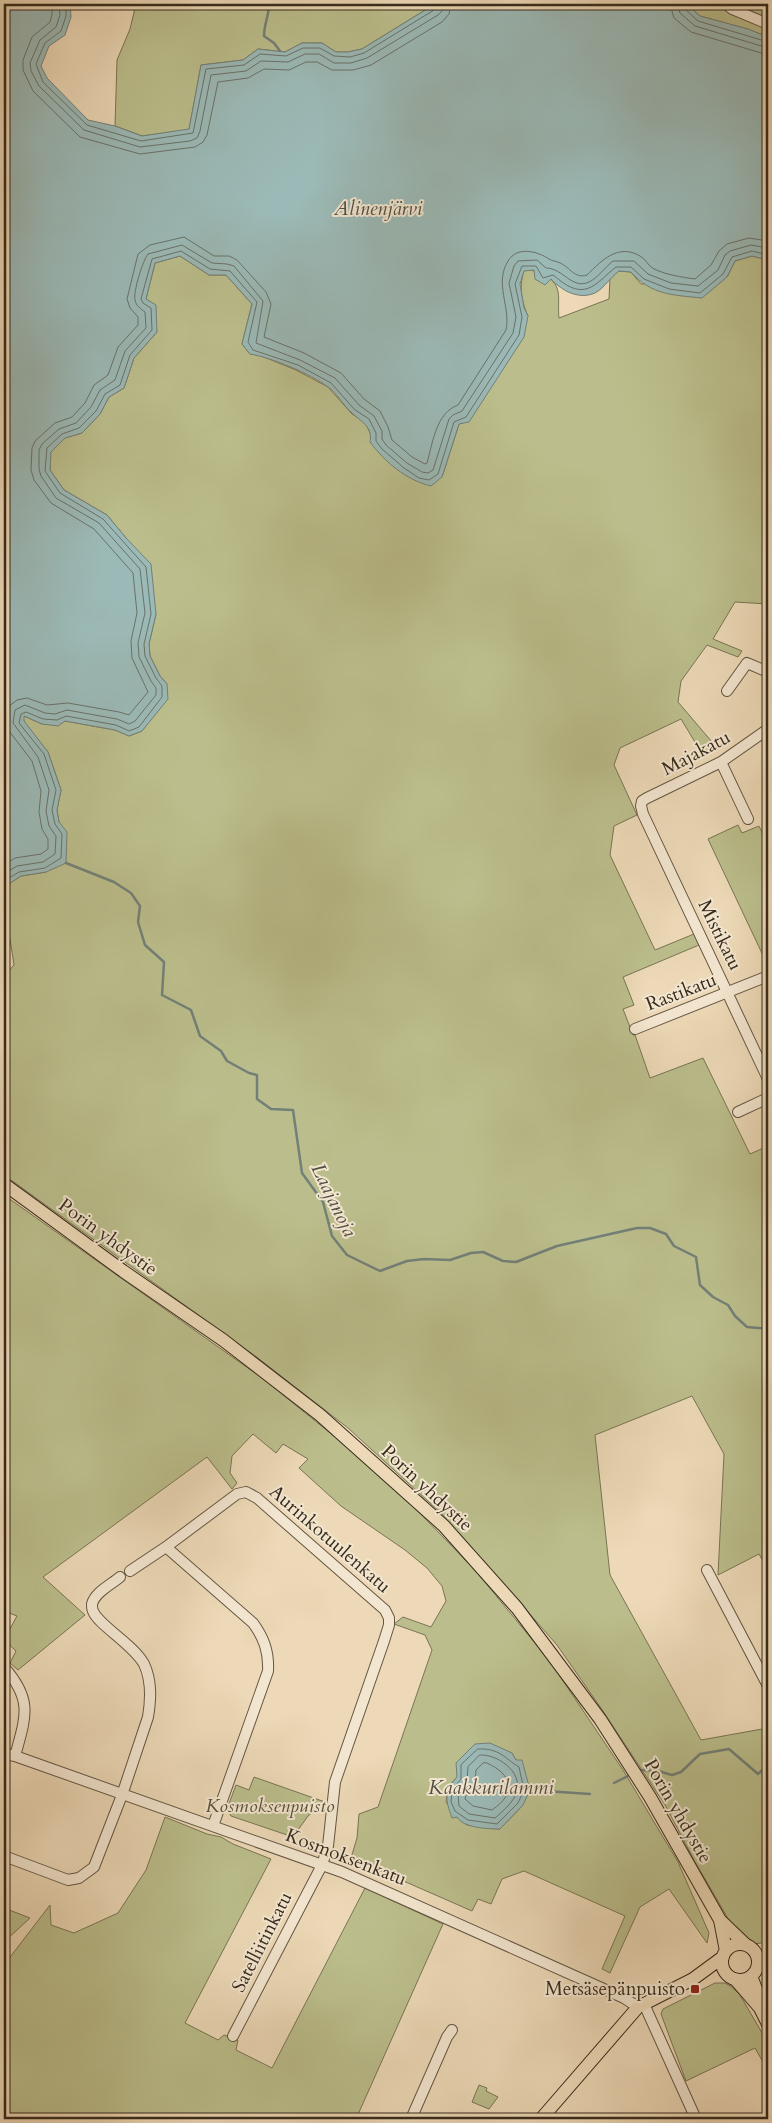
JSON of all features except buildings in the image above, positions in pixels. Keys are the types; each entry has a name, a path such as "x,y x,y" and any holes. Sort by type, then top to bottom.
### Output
{"main road":[{"name":"Porin yhdystie","path":"4,1184 122,1271 223,1340 320,1415 444,1526 517,1608 600,1719 650,1797 720,1920 750,1947"},
{"name":"Porin yhdystie","path":"720,1920 724,1954"},
{"path":"541,2119 641,2005 698,1976 735,1944 750,1947 768,1946"},
{"path":"750,1947 758,1958 760,2008 768,2024"},
{"path":"724,1954 723,1966 750,1999 760,2008"},
{"path":"698,1976 731,1977 742,1980 759,1967"}],"street":[{"path":"726,4 732,9 768,24"},
{"path":"728,690 747,663 768,672"},
{"name":"Majakatu","path":"641,806 642,800 722,762 768,729"},
{"path":"722,762 748,819"},
{"name":"Mistikatu","path":"641,806 643,814 729,992 768,1079"},
{"name":"Rastikatu","path":"635,1029 768,976"},
{"path":"738,1112 768,1098"},
{"name":"Aurinkotuulenkatu","path":"130,1571 166,1547 237,1494 246,1492 257,1498 385,1610 389,1618 389,1625 335,1782 328,1846 322,1865"},
{"path":"166,1547 253,1623 262,1635 268,1660 268,1672 213,1826"},
{"path":"707,1570 768,1686"},
{"path":"4,1856 68,1880 79,1878 94,1867 122,1795 148,1717 151,1690 148,1675 138,1655 132,1647 97,1618 92,1611 92,1604 95,1598 120,1577"},
{"path":"4,1667 15,1680 23,1695 25,1714 15,1756"},
{"name":"Kosmoksenkatu","path":"4,1754 15,1756 322,1865 420,1906 641,2005"},
{"name":"Satelliitinkatu","path":"233,2036 322,1865"},
{"path":"641,2005 696,2119"},
{"path":"411,2119 447,2037 452,2030"}],"green space":[{"path":"136,4 435,4 362,49 336,52 322,43 302,43 285,52 258,49 243,60 201,65 189,130 142,136 115,126 117,60 130,29"},
{"path":"686,4 717,4 768,29 768,37 700,16"},
{"path":"732,4 768,4 768,19"},
{"path":"180,256 209,275 226,275 252,304 242,344 250,354 259,355 296,370 328,387 352,414 365,422 371,435 442,477 459,424 528,316 522,293 524,270 539,273 554,283 558,293 559,318 609,299 610,278 618,271 631,272 641,284 727,277 735,261 752,256 768,260 768,604 735,602 713,639 742,651 738,657 707,645 681,681 678,702 718,749 704,757 681,719 620,748 614,765 637,815 614,826 610,855 655,950 694,934 699,945 623,977 634,1005 623,1009 633,1035 635,1035 650,1078 703,1058 750,1154 768,1146 768,1570 759,1554 718,1575 724,1454 692,1396 595,1435 610,1575 701,1740 768,1728 768,1942 754,1944 741,1935 730,1922 665,1805 557,1645 441,1513 348,1428 254,1355 4,1175 4,976 14,965 10,939 4,927 4,887 21,876 46,872 59,822 57,810 61,790 48,752 23,721 24,716 42,724 65,721 115,730 129,736 142,731 150,720 167,684 160,676 150,656 149,644 156,614 126,538 107,515 64,490 50,470 50,452 65,438 82,433 100,414 109,397 124,388 134,358 157,332 146,299 155,263"},
{"path":"738,825 742,833 759,826 766,841 768,840 768,966 708,839"},
{"path":"4,1195 262,1378 355,1453 414,1507 474,1569 549,1660 623,1770 678,1862 709,1933 707,1943 669,1889 640,1907 610,1973 602,1969 625,1916 524,1871 502,1879 491,1904 478,1899 472,1911 351,1858 357,1838 359,1814 378,1807 432,1650 425,1635 394,1624 403,1617 431,1627 446,1601 442,1586 427,1568 405,1550 341,1506 299,1468 308,1459 283,1444 276,1453 253,1434 232,1456 230,1473 237,1483 232,1489 207,1457 43,1577 85,1615 18,1670 10,1663 16,1651 4,1640 17,1616 4,1611","holes":["504,1750 512,1753 516,1760 523,1805 500,1829 467,1825 457,1817 446,1802 448,1787 457,1777"]},
{"name":"Kosmoksenpuisto","path":"254,1777 325,1802 308,1816 293,1837 231,1816 227,1809 236,1785 249,1790"},
{"path":"165,1817 207,1834 221,1837 233,1844 271,1859 185,2023 218,2040 224,2035 238,2040 236,2050 272,2068 365,1888 443,1924 356,2119 16,2119 4,2107 4,1965 50,1905 51,1925 74,1933 118,1913 146,1870"},
{"path":"4,1908 30,1918 4,1942"},
{"path":"715,1983 725,1983 740,1995 768,2043 768,2071 755,2048 686,2081 661,2014 663,2009"},
{"path":"479,2085 487,2088 486,2091 498,2097 489,2109 472,2102"}],"water":[{"name":"Alinenjärvi","path":"4,4 70,4 71,17 65,35 49,46 41,66 47,78 88,120 115,126 142,136 189,129 201,65 243,60 258,49 285,52 302,43 322,43 336,52 362,49 435,4 686,4 700,16 748,29 768,37 768,260 752,256 735,261 727,277 702,298 681,296 655,290 639,280 631,272 619,271 595,293 577,295 566,291 551,279 545,285 535,279 534,270 524,271 520,284 524,308 528,316 524,337 469,422 459,424 442,477 431,486 405,475 382,456 370,442 368,428 328,387 290,367 250,354 242,344 252,304 226,275 209,275 180,256 155,263 146,299 156,305 157,332 134,358 124,388 109,397 100,414 82,433 65,438 51,452 50,470 64,490 107,515 151,564 156,614 149,644 150,656 160,676 167,684 168,699 142,731 129,736 115,730 65,721 58,726 42,724 24,716 24,721 48,752 61,790 57,810 59,822 67,832 66,863 46,872 21,876 4,887"},
{"name":"Kaakkurilammi","path":"490,1743 512,1753 516,1760 522,1760 530,1790 523,1805 500,1829 470,1826 460,1821 457,1817 452,1818 447,1801 450,1787 457,1777 456,1763 475,1744"}],"waterway":[{"path":"269,4 264,36 274,43 280,51"},
{"name":"Laajanoja","path":"66,863 114,882 131,893 140,906 138,922 145,945 164,962 162,995 191,1010 200,1036 221,1051 227,1061 249,1073 257,1075 257,1099 271,1109 293,1110 302,1173 323,1202 332,1236 347,1255 380,1271 407,1261 424,1259 450,1260 471,1253 483,1252 503,1261 516,1262 557,1246 637,1228 650,1228 666,1234 674,1246 696,1257 700,1285 713,1297 728,1305 735,1316 747,1327 768,1329"},
{"path":"641,1770 658,1771 672,1775 681,1772 700,1754 729,1749 758,1774 768,1765"},
{"path":"614,1783 628,1776"},
{"path":"530,1790 590,1794"}],"place":[{"name":"Metsäsepänpuisto","path":"695,1989"}]}
